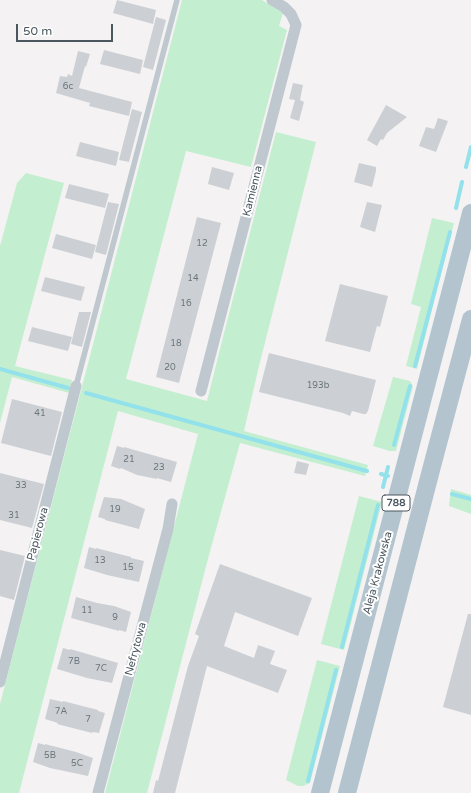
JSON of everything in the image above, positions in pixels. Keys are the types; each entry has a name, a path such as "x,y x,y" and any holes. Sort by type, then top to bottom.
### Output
{"main road":[{"name":"Aleja Krakowska","path":"320,793 471,213"},
{"name":"788","path":"347,793 471,319"}],"street":[{"name":"Kamienna","path":"201,391 296,25 291,14 284,7 272,0"},
{"name":"Papierowa","path":"0,682 76,386"},
{"name":"Nefrytowa","path":"98,793 166,536 172,504"}],"lane":[{"path":"76,386 177,0"}],"green space":[{"path":"182,0 262,0 283,13 279,26 287,30 251,167 186,151 126,379 207,401 276,132 316,142 244,431 368,465 365,476 240,443 147,793 105,793 198,434 118,411 19,793 0,793 0,704"},
{"path":"26,173 64,183 15,366 72,380 69,393 12,377 0,423 0,246 17,183"},
{"path":"432,218 454,223 417,369 406,366 421,307 411,304"},
{"path":"393,377 410,381 413,386 396,451 390,451 373,446"},
{"path":"451,489 471,495 471,514 449,506"},
{"path":"359,496 382,502 344,650 321,644"},
{"path":"317,660 340,666 310,783 303,786 298,786 286,780"}],"building":[{"path":"117,0 156,10 153,24 113,13"},
{"path":"156,17 166,20 153,70 143,67"},
{"path":"104,50 143,60 140,74 100,64"},
{"path":"78,51 90,54 79,88 132,102 129,116 89,106 90,103 56,93 60,76 67,77 68,74 72,76"},
{"path":"293,83 303,85 300,100 304,102 299,121 290,118 295,100 289,99"},
{"path":"386,105 407,117 387,133 377,146 367,140"},
{"path":"132,109 142,112 129,162 119,160"},
{"path":"438,118 448,121 436,152 419,146 426,127 434,129"},
{"path":"80,142 119,152 116,166 76,156"},
{"path":"359,163 376,167 372,187 354,182"},
{"path":"212,167 234,173 229,190 208,184"},
{"path":"69,184 109,194 105,208 65,198"},
{"path":"108,202 119,204 106,255 95,252"},
{"path":"367,202 382,205 375,232 360,227"},
{"path":"197,217 221,223 179,383 156,377"},
{"path":"56,234 96,245 92,259 52,248"},
{"path":"45,277 85,287 81,301 41,291"},
{"path":"340,284 388,296 380,327 377,326 370,352 325,341"},
{"path":"79,312 91,312 82,347 71,344"},
{"path":"32,327 72,337 68,351 28,341"},
{"path":"269,353 376,380 368,411 366,414 363,414 352,411 350,416 259,392"},
{"path":"12,399 62,412 51,456 1,443"},
{"path":"117,446 177,462 171,482 137,475 121,468 111,466"},
{"path":"297,461 309,464 306,475 294,473"},
{"path":"0,473 44,484 32,528 0,520"},
{"path":"104,497 121,499 145,509 139,529 98,517"},
{"path":"89,547 144,561 139,582 84,568"},
{"path":"0,550 25,556 14,600 0,596"},
{"path":"220,564 312,598 298,636 235,612 224,646 254,658 258,645 275,651 270,664 287,670 278,693 207,666 175,793 153,793 156,780 158,781 188,666 199,636 195,634"},
{"path":"76,597 114,606 131,612 126,632 71,618"},
{"path":"468,614 471,614 471,715 443,707"},
{"path":"63,648 118,663 112,683 87,678 57,669"},
{"path":"50,699 63,701 105,713 99,733 92,733 57,724 58,723 45,719"},
{"path":"38,743 76,752 93,758 88,776 50,768 33,762"}],"waterway":[{"path":"466,167 471,147"},
{"path":"456,208 462,182"},
{"path":"415,366 450,232"},
{"path":"0,369 68,388"},
{"path":"394,445 410,386"},
{"path":"86,393 367,471"},
{"path":"383,487 388,467"},
{"path":"381,474 388,476"},
{"path":"452,494 471,499"},
{"path":"342,647 378,505"},
{"path":"308,781 336,670"}]}
